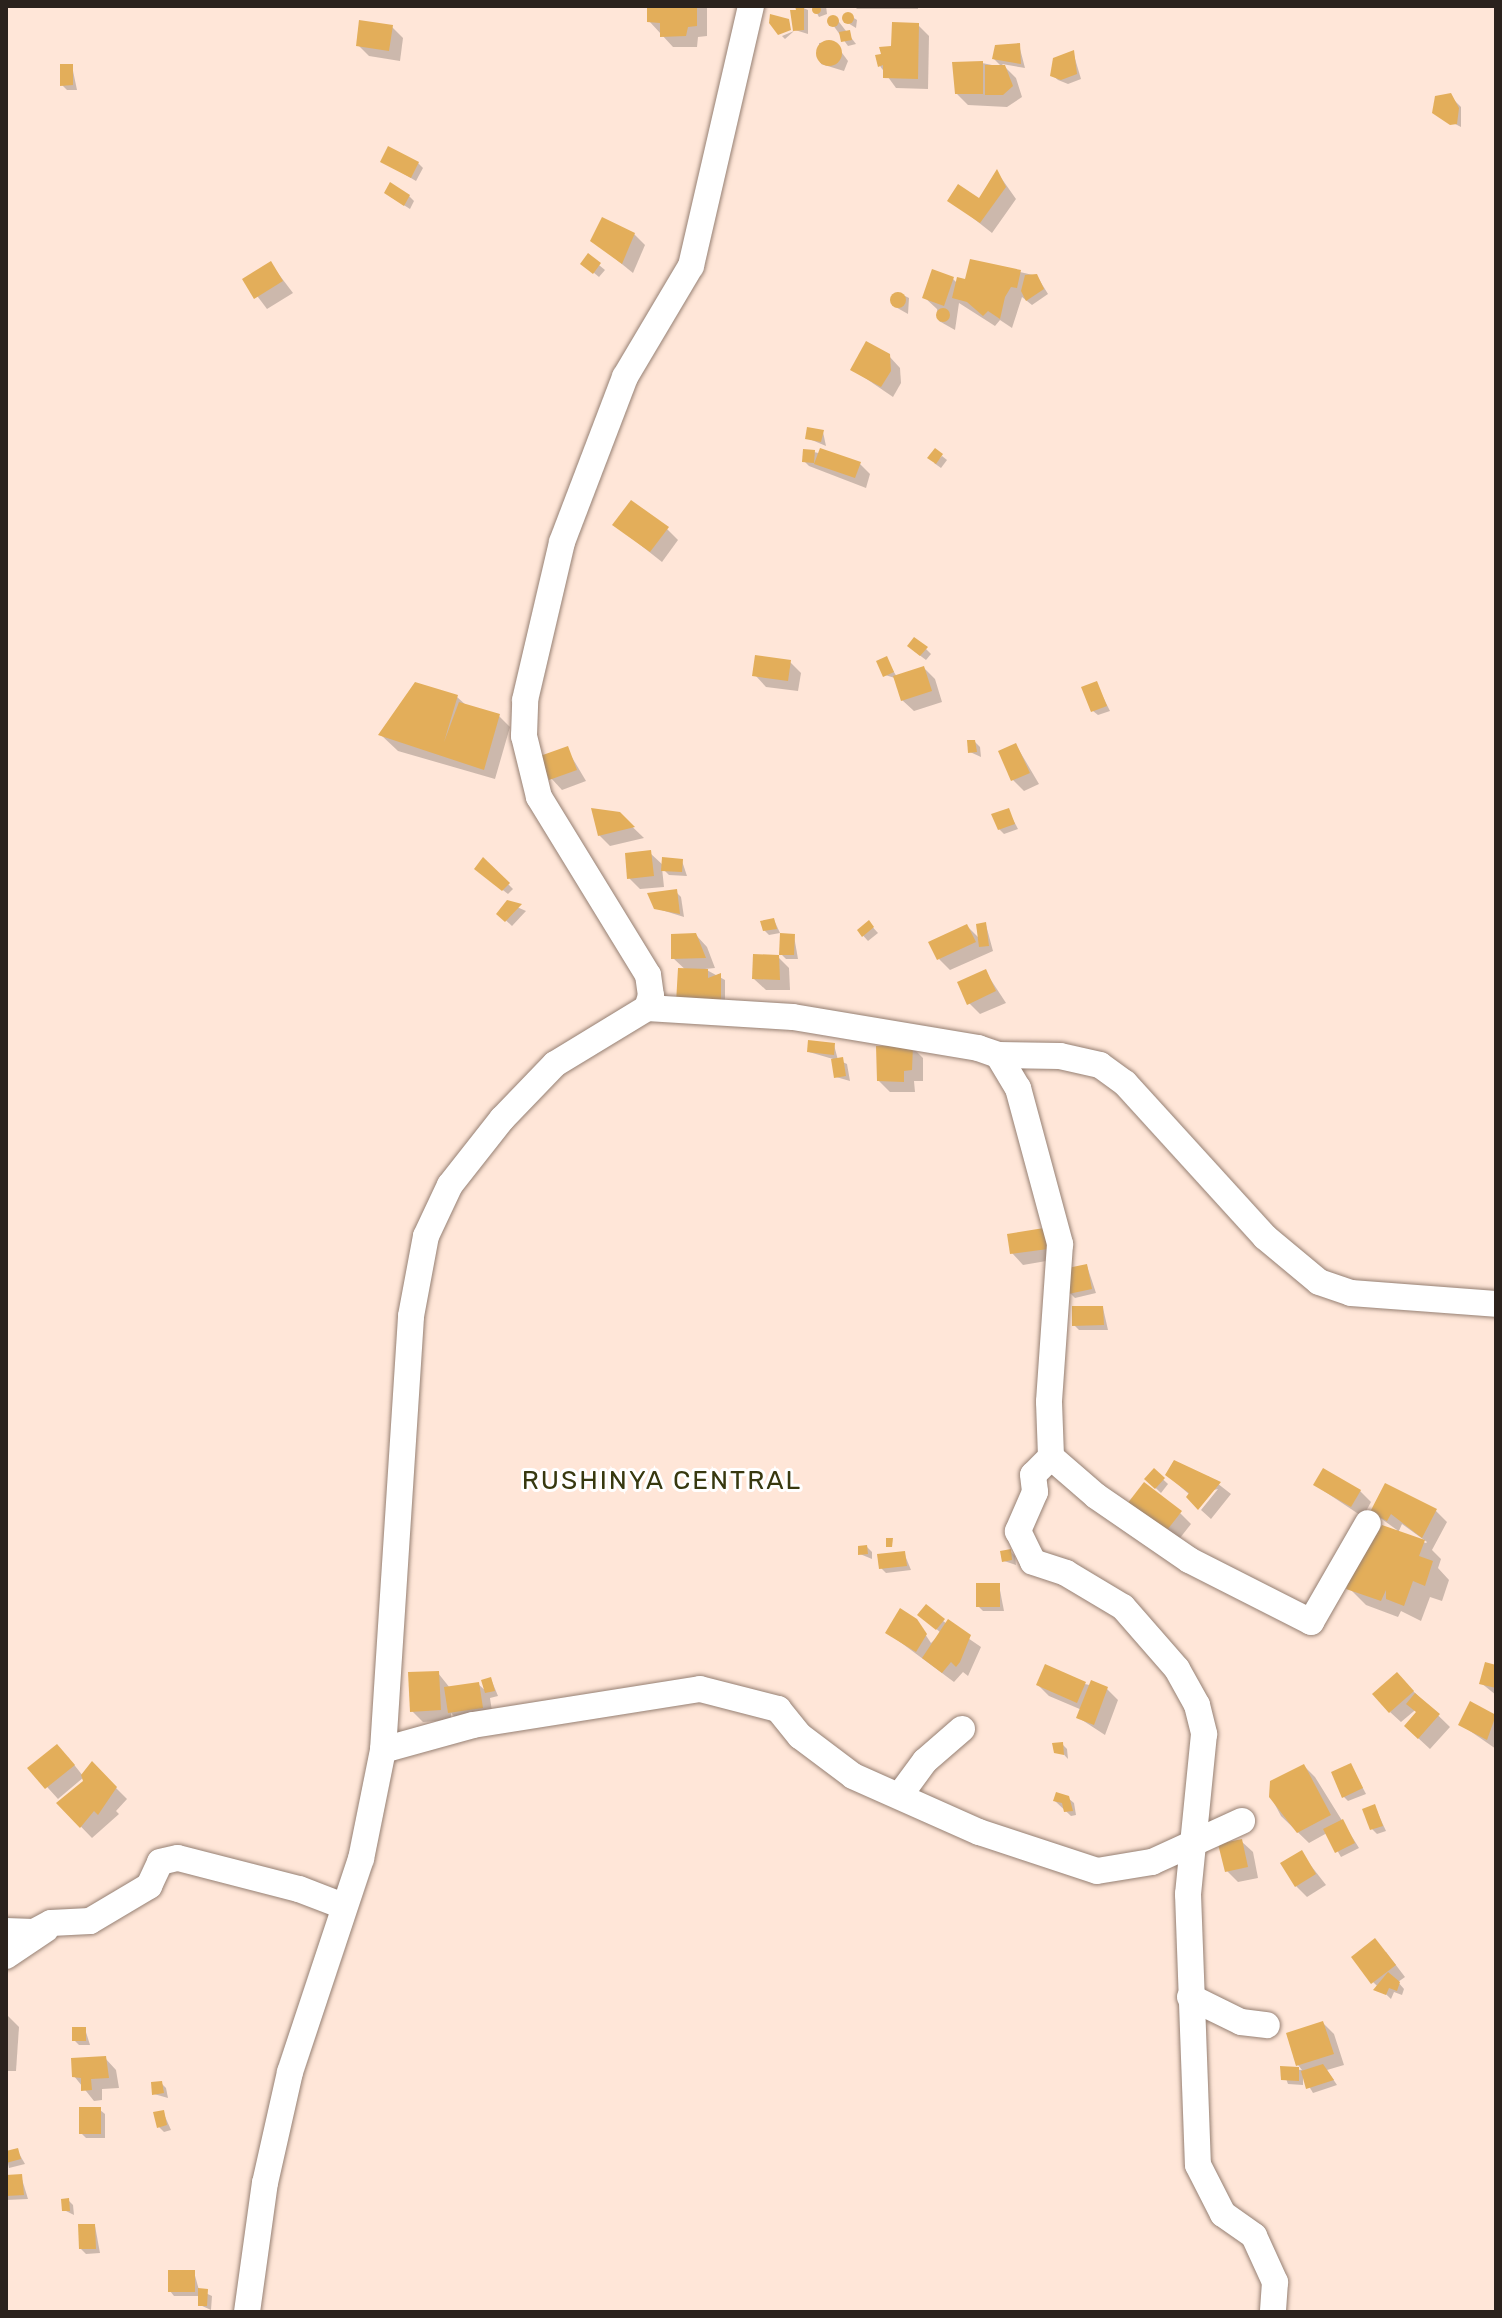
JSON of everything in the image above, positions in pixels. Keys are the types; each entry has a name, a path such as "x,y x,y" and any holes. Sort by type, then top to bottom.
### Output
{"street":[{"path":"647,1008 652,985 648,975 539,797 524,736 525,700 562,542 625,377 691,266 751,6"},
{"path":"247,2312 265,2183 290,2072 361,1859 383,1750 411,1316 426,1236 450,1185 477,1148 555,1064 647,1008 793,1017 998,1055 1060,1056 1100,1065 1125,1083 1265,1237 1319,1282 1351,1293 1496,1304"},
{"path":"998,1055 1018,1088 1057,1221 1051,1457 1033,1475 1035,1492 1018,1531 1033,1562 1066,1573 1123,1607 1177,1669 1197,1705 1204,1734 1188,1894 1198,2165 1223,2214 1254,2236 1275,2282 1273,2312"},
{"path":"1051,1457 1096,1496 1189,1560 1311,1622 1368,1523"},
{"path":"383,1750 473,1725 700,1689 778,1709 800,1736 853,1776 979,1832 1097,1871 1152,1862 1195,1846 1242,1821"},
{"path":"900,1795 925,1761 962,1729"},
{"path":"6,1931 34,1932 51,1923 90,1921 149,1886 160,1862 178,1858 299,1889 343,1906"},
{"path":"6,1956 37,1940 51,1923"},
{"path":"1190,1997 1241,2022 1267,2025"}],"building":[{"path":"816,5 820,9 816,13 812,9"},
{"path":"647,6 697,6 697,26 688,27 686,36 660,37 660,23 647,22"},
{"path":"795,6 804,6 804,30 793,31 790,10 796,10"},
{"path":"848,12 854,18 848,24 842,18"},
{"path":"770,14 789,19 791,30 778,35 769,23"},
{"path":"833,15 839,21 833,27 827,21"},
{"path":"359,20 393,25 389,51 356,46"},
{"path":"892,22 919,23 918,79 883,78 883,65 878,67 875,55 881,54 879,47 891,46"},
{"path":"850,30 852,40 841,42 839,32"},
{"path":"829,40 838,44 842,53 838,62 829,66 820,62 816,53 820,44"},
{"path":"1020,43 1021,64 992,59 995,45"},
{"path":"1074,50 1077,74 1061,80 1050,76 1053,58"},
{"path":"983,61 983,94 955,94 952,62"},
{"path":"60,64 73,64 73,85 60,86"},
{"path":"985,65 1005,65 1013,86 1003,95 985,95"},
{"path":"1451,93 1459,108 1457,124 1450,125 1432,113 1435,96"},
{"path":"388,146 419,162 411,178 380,162"},
{"path":"997,169 1006,187 980,223 947,201 958,184 979,198"},
{"path":"390,182 410,195 404,206 384,193"},
{"path":"602,217 635,233 622,264 590,241"},
{"path":"588,253 601,263 593,274 580,264"},
{"path":"970,259 1021,270 1017,288 1011,287 1005,297 1000,319 988,311 983,316 967,302 952,298 957,277 965,279"},
{"path":"271,261 283,281 254,299 242,279"},
{"path":"932,269 954,277 944,306 922,298"},
{"path":"1037,274 1044,289 1026,301 1021,291 1025,275"},
{"path":"895,292 901,292 906,300 904,306 895,308 890,303 890,297"},
{"path":"943,308 950,315 943,322 936,315"},
{"path":"866,341 890,354 891,371 881,387 850,370"},
{"path":"807,427 824,430 821,442 805,439"},
{"path":"820,448 861,462 855,478 814,464"},
{"path":"935,448 943,454 936,464 927,458"},
{"path":"803,449 815,450 814,463 802,462"},
{"path":"631,500 669,527 650,552 612,525"},
{"path":"914,637 928,647 920,656 907,646"},
{"path":"755,655 791,660 788,681 752,676"},
{"path":"887,656 894,672 883,677 876,661"},
{"path":"924,666 932,691 901,701 893,676"},
{"path":"1097,681 1107,706 1091,712 1081,687"},
{"path":"415,682 458,695 444,742 459,702 500,714 484,770 378,735"},
{"path":"967,740 975,740 977,752 968,753"},
{"path":"1016,743 1030,773 1011,781 998,751"},
{"path":"568,746 577,770 549,780 540,756"},
{"path":"591,808 620,812 635,827 598,836"},
{"path":"1009,808 1015,824 998,830 991,814"},
{"path":"651,850 654,876 627,879 625,853"},
{"path":"483,857 510,883 502,891 474,869"},
{"path":"662,857 683,859 682,872 661,871"},
{"path":"677,889 680,914 654,909 647,893"},
{"path":"507,900 522,904 505,922 496,914"},
{"path":"774,918 777,929 763,931 760,921"},
{"path":"869,920 874,927 862,937 857,930"},
{"path":"986,922 989,946 979,947 976,924"},
{"path":"967,924 976,942 937,960 928,942"},
{"path":"696,933 706,958 671,959 671,934"},
{"path":"780,933 795,934 794,955 779,955"},
{"path":"753,954 779,955 780,980 752,979"},
{"path":"678,968 708,969 708,978 721,973 721,1003 676,1003"},
{"path":"986,969 996,991 967,1005 957,982"},
{"path":"808,1040 835,1043 834,1055 807,1052"},
{"path":"913,1045 912,1070 904,1071 904,1082 877,1081 876,1046"},
{"path":"843,1057 846,1076 834,1078 831,1059"},
{"path":"1044,1228 1048,1249 1010,1254 1007,1234"},
{"path":"1087,1264 1092,1289 1068,1294 1063,1269"},
{"path":"1072,1306 1103,1306 1104,1325 1072,1326"},
{"path":"1174,1460 1221,1482 1198,1510 1186,1497 1189,1493 1165,1475"},
{"path":"1154,1468 1165,1478 1155,1489 1144,1479"},
{"path":"1323,1468 1361,1490 1351,1507 1313,1485"},
{"path":"1144,1482 1182,1511 1164,1534 1127,1504"},
{"path":"1385,1483 1437,1509 1422,1538 1391,1514 1387,1521 1370,1512"},
{"path":"1382,1525 1425,1540 1419,1556 1433,1561 1425,1586 1413,1581 1404,1606 1386,1599 1386,1590 1381,1601 1346,1589 1358,1555 1365,1554"},
{"path":"886,1538 893,1538 892,1547 886,1547"},
{"path":"867,1545 868,1554 858,1555 858,1546"},
{"path":"1011,1549 1012,1560 1002,1562 1000,1551"},
{"path":"905,1551 907,1566 879,1569 877,1554"},
{"path":"976,1583 1000,1583 1000,1607 976,1607"},
{"path":"926,1604 945,1619 936,1630 917,1615"},
{"path":"900,1608 917,1619 927,1634 916,1652 885,1633"},
{"path":"948,1619 971,1635 960,1662 956,1667 951,1662 942,1673 922,1658"},
{"path":"1485,1662 1496,1665 1496,1688 1479,1684"},
{"path":"1045,1664 1086,1682 1077,1703 1036,1685"},
{"path":"439,1671 441,1710 410,1712 408,1672"},
{"path":"1397,1672 1414,1691 1389,1713 1372,1694"},
{"path":"491,1677 495,1691 485,1693 481,1680"},
{"path":"1091,1680 1108,1687 1094,1725 1076,1718"},
{"path":"479,1682 483,1708 448,1713 444,1687"},
{"path":"1415,1693 1440,1714 1418,1739 1404,1726 1416,1712 1406,1704"},
{"path":"1470,1701 1496,1715 1487,1740 1458,1725"},
{"path":"1063,1742 1064,1755 1054,1753 1052,1743"},
{"path":"57,1744 75,1765 45,1789 27,1768"},
{"path":"92,1761 117,1787 98,1815 94,1811 80,1828 56,1803 83,1781 81,1775"},
{"path":"1351,1763 1363,1788 1342,1798 1331,1772"},
{"path":"1304,1764 1331,1815 1297,1833 1269,1797 1270,1781"},
{"path":"1056,1792 1069,1796 1073,1811 1064,1812 1062,1803 1053,1801"},
{"path":"1375,1804 1383,1826 1370,1830 1362,1809"},
{"path":"1343,1819 1355,1843 1335,1853 1323,1829"},
{"path":"1242,1839 1248,1867 1225,1872 1218,1844"},
{"path":"1302,1850 1316,1874 1295,1887 1280,1863"},
{"path":"1375,1938 1396,1965 1371,1984 1351,1957"},
{"path":"1388,1972 1400,1982 1397,1991 1389,1988 1386,1995 1373,1990"},
{"path":"1323,2021 1334,2054 1296,2066 1286,2033"},
{"path":"72,2027 86,2027 86,2041 72,2041"},
{"path":"106,2056 109,2078 91,2079 92,2090 81,2091 81,2078 72,2077 71,2058"},
{"path":"1323,2064 1334,2080 1306,2089 1301,2071"},
{"path":"1280,2066 1299,2067 1299,2081 1281,2080"},
{"path":"162,2081 164,2093 152,2095 151,2082"},
{"path":"79,2107 101,2107 101,2134 79,2134"},
{"path":"164,2110 167,2125 157,2128 153,2112"},
{"path":"18,2148 21,2159 6,2163 6,2151"},
{"path":"22,2174 24,2195 6,2196 6,2175"},
{"path":"69,2198 70,2211 62,2211 61,2199"},
{"path":"78,2224 95,2224 96,2249 79,2249"},
{"path":"168,2270 195,2270 195,2292 168,2292"},
{"path":"198,2288 208,2289 207,2306 198,2306"}],"district":[{"name":"RUSHINYA CENTRAL","path":"662,1481"}]}
